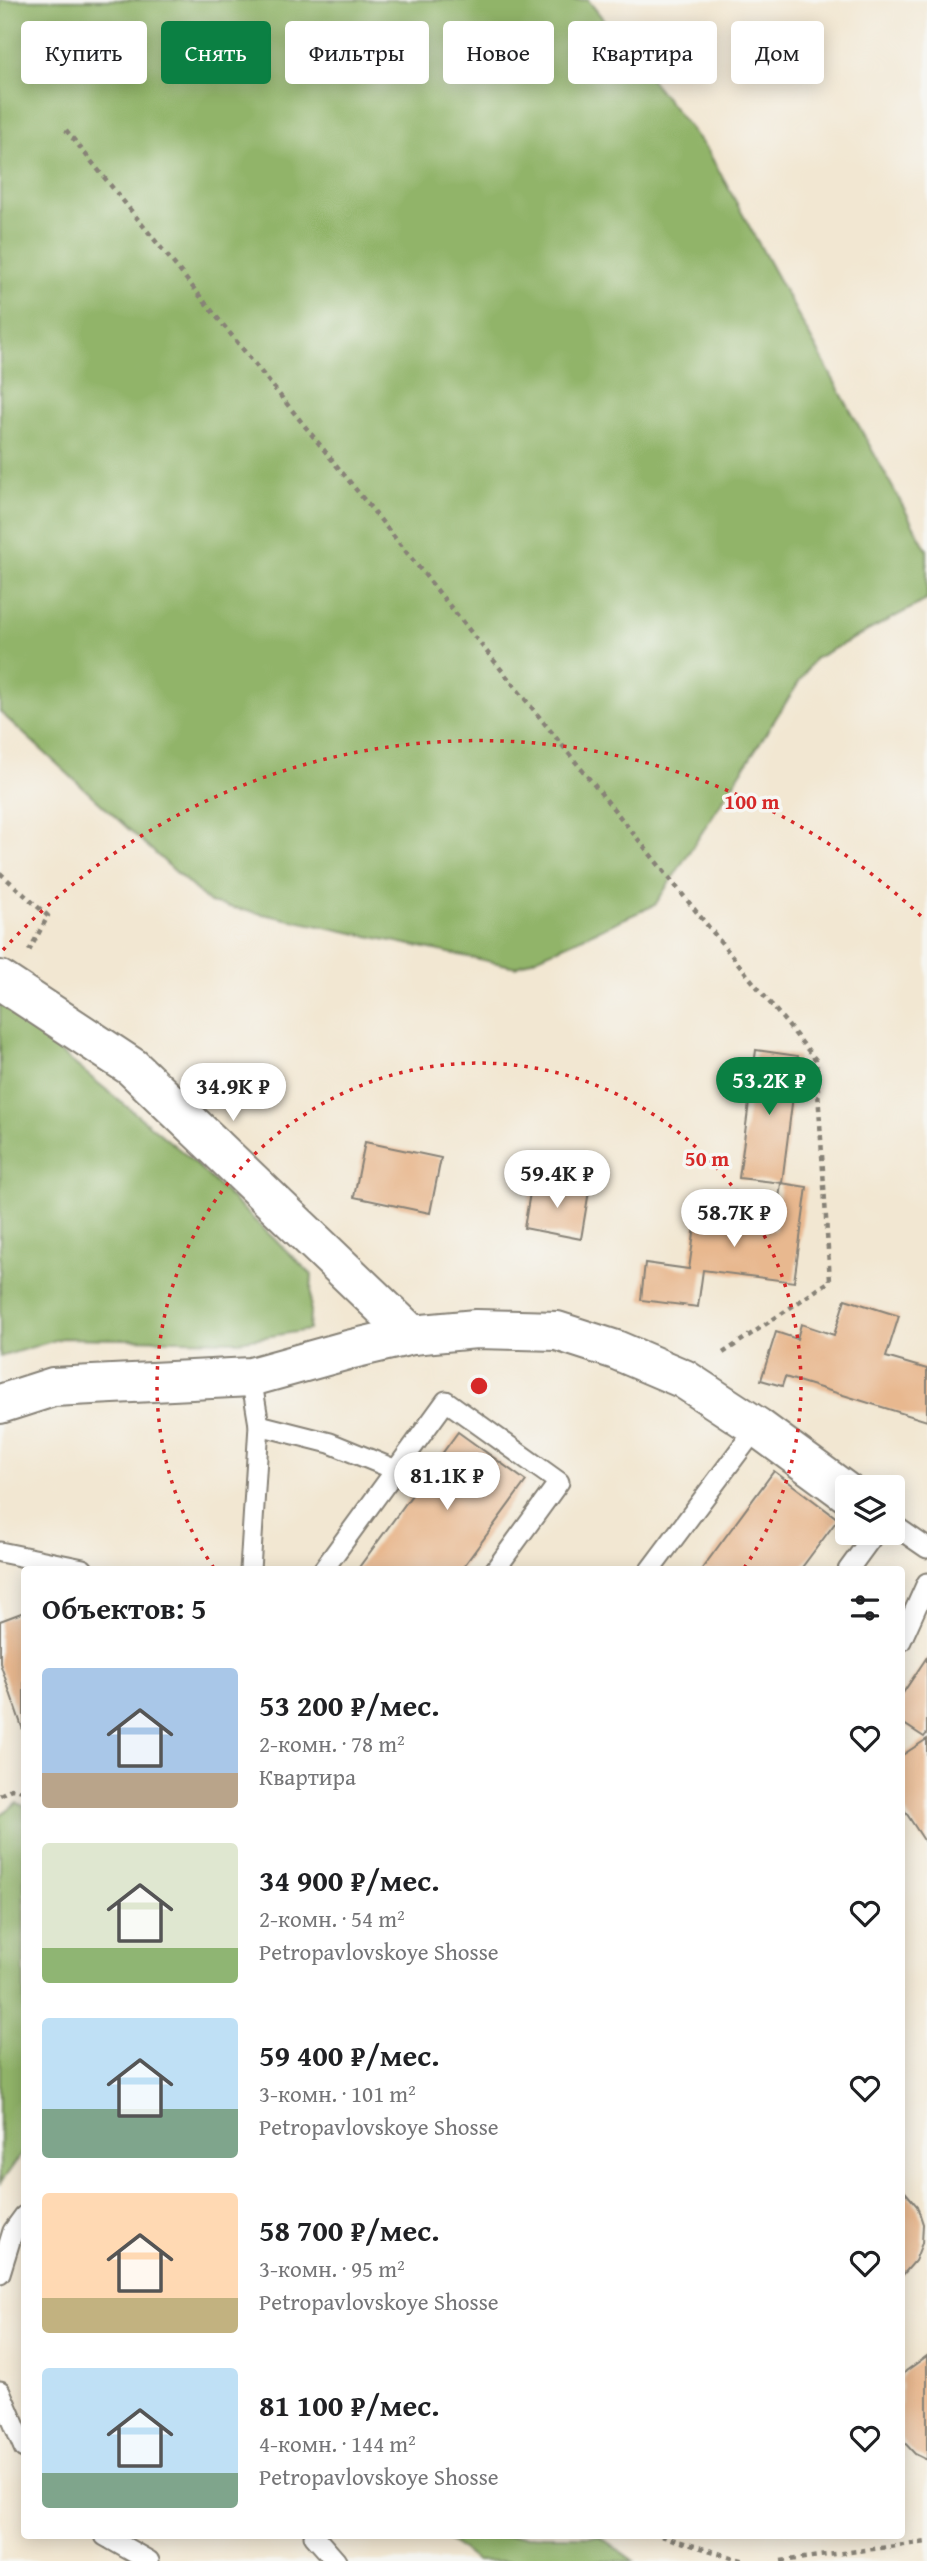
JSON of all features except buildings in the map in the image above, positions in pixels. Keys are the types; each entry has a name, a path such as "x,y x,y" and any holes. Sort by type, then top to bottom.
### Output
{"street":[{"path":"5,983 132,1067 412,1335"},
{"path":"0,1405 53,1387 251,1377 412,1335 476,1329 557,1331 616,1350 684,1379 757,1427 835,1484"}],"lane":[{"path":"250,1566 259,1425 251,1377"},
{"path":"326,1566 446,1401 559,1482 498,1566"},
{"path":"259,1425 330,1443 396,1470"},
{"path":"653,1566 757,1427"},
{"path":"905,1533 927,1548"},
{"path":"851,1566 866,1545"},
{"path":"0,1552 68,1566"},
{"path":"905,1632 927,1583"},
{"path":"0,2273 13,2231 21,2220"},
{"path":"0,2392 21,2441"},
{"path":"110,2539 149,2561"},
{"path":"317,2539 336,2561"}],"path":[{"path":"66,130 816,1060 830,1280 684,1379"},
{"path":"0,873 48,916 5,983"},
{"path":"0,1795 11,1789 21,1791"},
{"path":"671,2539 744,2561"},
{"path":"782,2561 927,2542"}],"green space":[{"path":"0,0 588,0 605,21 568,21 568,84 655,84 708,151 927,550 927,600 814,659 655,905 516,967 210,903 0,712"},
{"path":"0,1003 185,1154 312,1275 309,1330 239,1341 62,1338 0,1357"},
{"path":"17,1803 21,1805 21,2155 0,2184 0,1815"},
{"path":"448,2539 603,2539 634,2561 476,2561"}]}
